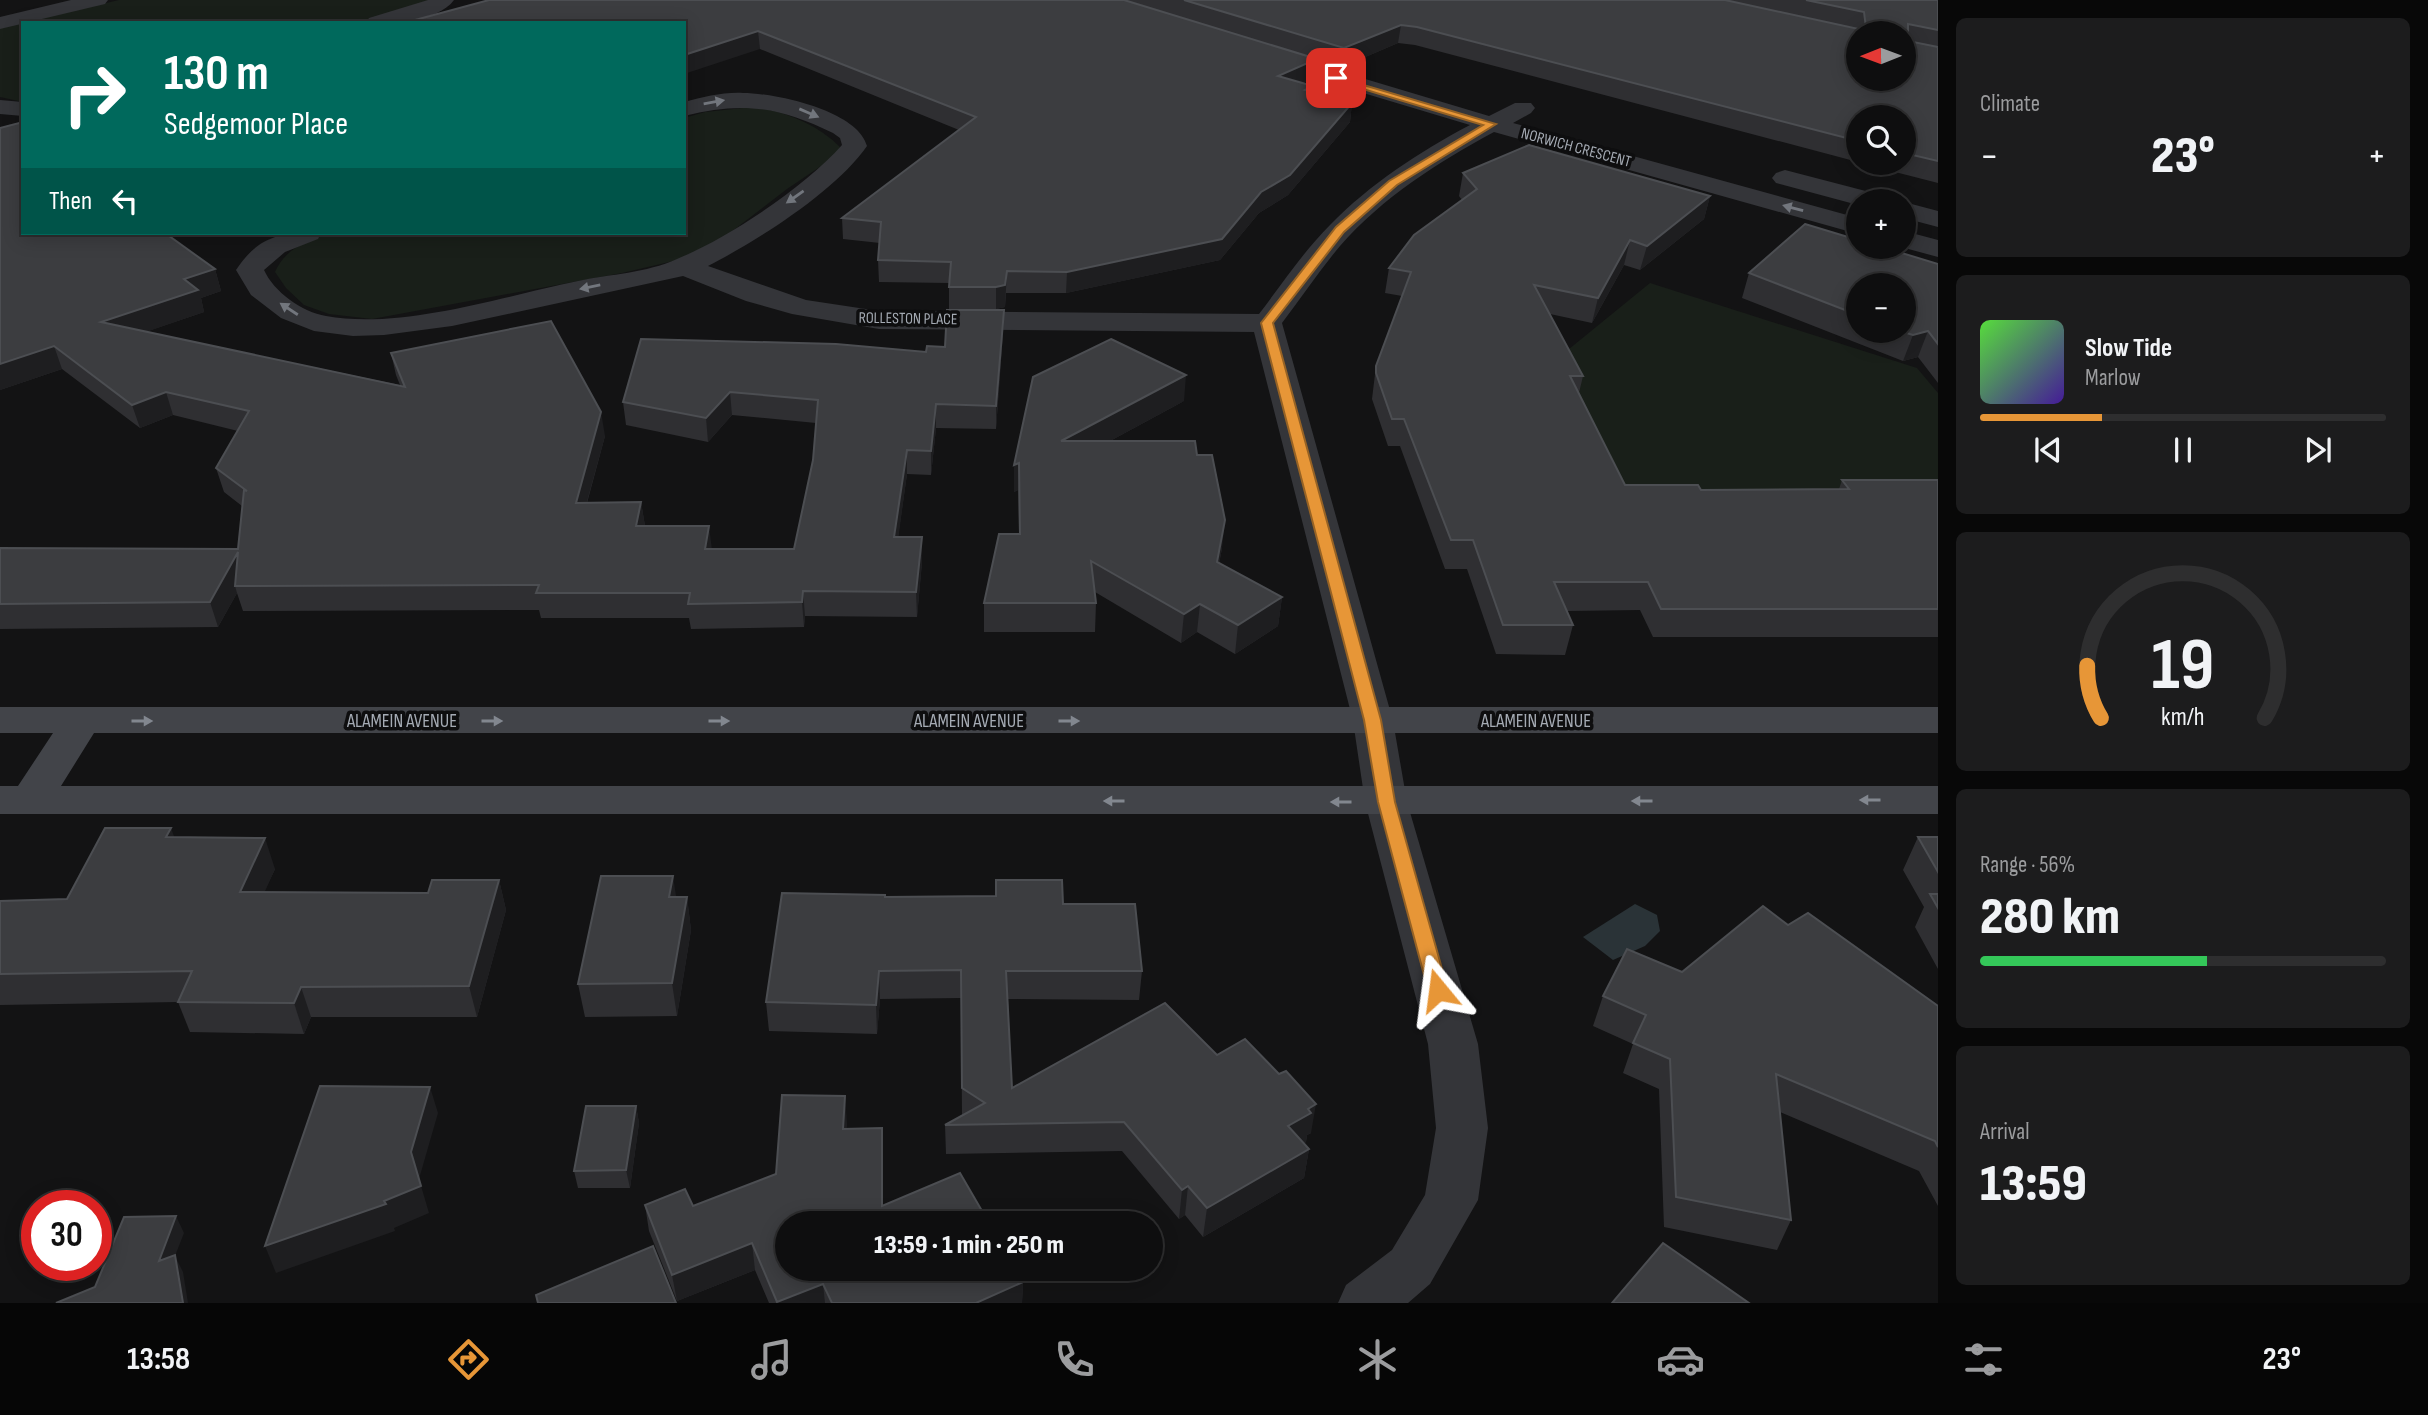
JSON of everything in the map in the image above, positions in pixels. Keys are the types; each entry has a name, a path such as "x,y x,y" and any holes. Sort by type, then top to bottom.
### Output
{"street":[{"path":"0,23 98,0"},
{"path":"384,21 429,8 444,0"},
{"path":"1310,46 1398,72"},
{"name":"NORWICH CRESCENT","path":"1238,48 1512,111 1846,222"},
{"path":"303,235 268,250 255,261 250,270 253,281 265,293 303,318 323,325 378,326 427,321 684,267 740,235 809,187 835,167 855,146 853,137 847,130 800,109 769,100 728,99 686,109"},
{"path":"0,107 21,109"},
{"path":"1366,1303 1411,1267 1451,1200 1462,1128 1453,1044 1386,802 1373,720 1267,323 1340,229 1393,183 1512,111"},
{"path":"1764,173 1846,194"},
{"path":"1916,213 1938,219"},
{"path":"1916,243 1938,249"},
{"name":"ROLLESTON PLACE","path":"684,267 788,307 846,317 879,320 1267,323"},
{"name":"ALAMEIN AVENUE","path":"0,720 1938,720"},
{"path":"15,800 82,721"},
{"path":"15,800 1938,800"}],"shaded area":[{"path":"119,0 435,0 421,7 370,21 30,21"},
{"path":"21,23 21,102 0,97 0,28"},
{"path":"752,107 788,115 831,139 840,147 839,154 787,189 718,242 682,259 622,273 372,319 329,314 304,305 286,288 275,272 285,256 292,251 327,235 686,235 686,117 705,112"},
{"path":"1650,283 1917,368 1938,393 1938,499 1633,500 1558,358"},
{"path":"1635,904 1657,915 1660,931 1645,946 1613,960 1583,937"}],"building":[{"path":"489,0 1124,0 1317,59 1278,76 1313,86 1305,90 1352,103 1290,175 1261,192 1222,239 1067,272 1007,271 1005,285 996,287 949,287 951,262 878,260 881,222 842,218 976,117 758,31 686,54 686,21 411,21"},
{"path":"1184,0 1725,0 1846,26 1846,91 1916,91 1916,43 1938,47 1938,161 1916,156 1916,105 1846,105 1846,138 1401,25 1344,48"},
{"path":"1806,0 1938,0 1938,30 1916,26 1916,21 1865,21 1864,12"},
{"path":"21,123 21,235 168,235 215,269 184,279 198,290 101,322 405,387 391,353 551,321 601,412 576,503 641,502 636,526 709,526 705,549 794,549 813,460 818,400 730,392 706,418 623,402 641,339 836,344 926,352 927,346 945,347 947,310 1004,310 996,406 936,404 931,451 907,450 894,537 922,537 916,592 803,591 802,602 688,604 690,593 536,593 539,585 235,586 238,552 210,602 0,604 0,548 238,549 244,490 247,491 216,468 249,411 166,392 132,405 54,346 0,364 0,128"},
{"path":"1529,145 1710,196 1647,246 1630,240 1598,298 1534,285 1583,376 1570,376 1625,485 1698,485 1701,490 1849,489 1842,480 1938,480 1938,609 1661,609 1648,582 1554,582 1573,625 1503,625 1473,540 1451,540 1404,419 1392,419 1376,366 1411,272 1389,268 1414,235 1477,189 1463,173"},
{"path":"1805,224 1846,236 1846,259 1916,257 1938,264 1938,344 1928,331 1916,334 1916,273 1846,273 1846,310 1749,273"},
{"path":"1111,339 1186,375 1061,441 1195,441 1197,455 1212,455 1225,520 1217,562 1282,597 1238,625 1200,604 1184,614 1091,561 1096,603 984,603 999,534 1020,534 1019,463 1014,465 1033,377"},
{"path":"105,828 171,828 166,837 265,838 240,892 428,893 432,880 499,880 469,986 301,987 294,1003 178,1002 192,971 0,974 0,901 67,899"},
{"path":"1918,837 1938,837 1938,872"},
{"path":"601,876 673,876 669,897 687,897 672,983 578,984"},
{"path":"996,880 1062,880 1063,904 1135,904 1142,971 1006,971 1012,1088 1165,1003 1217,1055 1245,1039 1279,1074 1286,1071 1316,1104 1308,1109 1311,1113 1288,1126 1309,1149 1207,1208 1188,1186 1182,1190 1124,1122 945,1125 985,1103 962,1088 961,970 879,971 876,1005 766,1002 782,893 885,897 996,896"},
{"path":"1930,894 1938,894 1938,908"},
{"path":"1763,906 1788,925 1808,913 1938,1006 1938,1147 1935,1141 1776,1074 1791,1220 1676,1197 1670,1059 1633,1043 1646,1015 1603,996 1627,949 1682,972"},
{"path":"320,1086 430,1087 411,1152 421,1186 384,1201 386,1204 265,1246"},
{"path":"782,1095 845,1096 843,1129 882,1128 882,1206 960,1173 982,1211 775,1211 775,1281 1023,1282 976,1303 832,1303 823,1284 777,1302 752,1243 672,1275 645,1205 685,1189 693,1206 776,1174"},
{"path":"586,1106 636,1106 626,1170 574,1171"},
{"path":"176,1216 159,1261 175,1255 183,1303 56,1303 95,1287 97,1281 112,1281 112,1246 124,1217"},
{"path":"1663,1243 1749,1303 1612,1303"},
{"path":"653,1246 676,1303 538,1303 536,1295"}],"route":[{"path":"1336,78 1491,124 1393,183 1340,229 1267,323 1373,720 1386,802 1438,990"}]}
